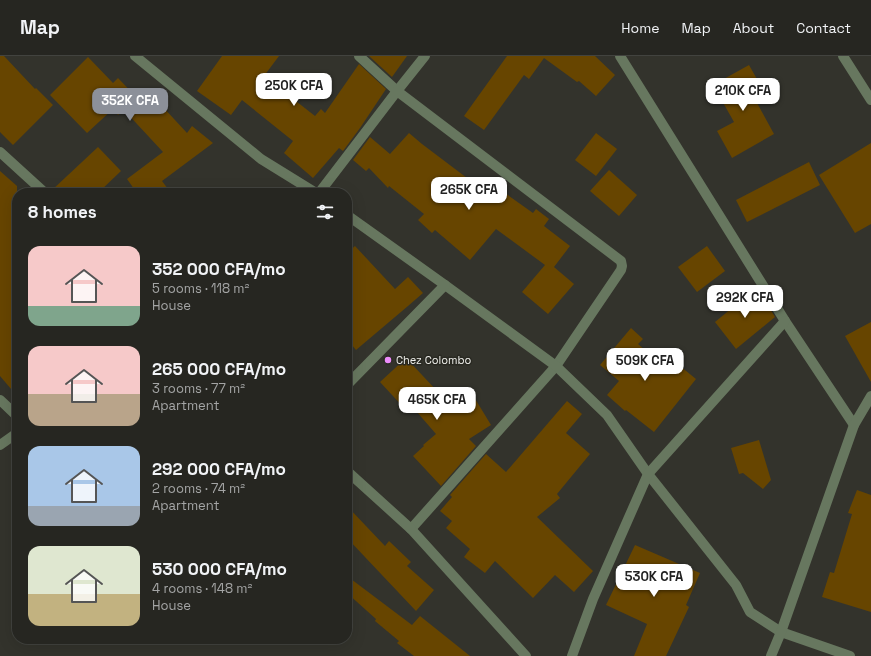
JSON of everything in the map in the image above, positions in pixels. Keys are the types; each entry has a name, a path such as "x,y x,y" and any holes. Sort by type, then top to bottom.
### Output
{"street":[{"path":"135,56 261,159 308,188"},
{"path":"359,56 397,91 620,260 622,266 621,270 556,366 411,529"},
{"path":"323,188 424,56"},
{"path":"620,56 785,321 854,425"},
{"path":"843,56 871,100"},
{"path":"0,152 40,188"},
{"path":"352,219 556,366 607,415 648,474 736,586 750,612 781,632 850,656"},
{"path":"352,380 445,285"},
{"path":"572,656 593,599 648,474 785,321"},
{"path":"771,656 781,632 854,425 871,396"},
{"path":"0,400 12,411"},
{"path":"0,445 12,437"},
{"path":"352,476 411,529 526,656"}],"building":[{"path":"0,56 4,56 35,89 36,88 53,105 13,145 0,132"},
{"path":"222,56 279,56 264,76 315,116 321,109 325,113 359,64 386,89 343,151 339,148 313,178 284,153 293,141 242,100 231,115 197,91"},
{"path":"369,56 407,56 392,77"},
{"path":"507,56 595,56 615,75 596,96 579,81 577,82 544,58 529,79 524,75 484,130 464,116"},
{"path":"88,57 113,83 118,78 141,102 150,93 187,133 192,126 213,143 162,181 167,188 133,188 127,179 163,152 124,110 118,115 113,109 87,133 50,95"},
{"path":"749,65 766,95 756,101 774,134 732,158 717,131 734,122 713,85"},
{"path":"409,133 471,181 474,178 492,196 498,188 533,213 536,209 549,219 544,226 570,246 554,267 574,284 548,314 522,292 545,265 496,229 470,260 435,230 432,233 418,220 424,214 389,186 388,188 369,168 366,171 353,160 370,137 390,154"},
{"path":"596,133 617,149 596,176 575,160"},
{"path":"871,143 871,224 855,233 819,175"},
{"path":"98,147 121,171 103,188 54,188"},
{"path":"809,162 820,185 747,222 736,200"},
{"path":"609,170 637,195 619,216 590,191"},
{"path":"0,171 17,186 17,188 12,188 12,390 0,376"},
{"path":"355,246 395,289 408,277 423,293 356,350 352,345 352,249"},
{"path":"707,246 725,271 697,292 678,267"},
{"path":"755,289 766,302 775,317 736,349 715,322"},
{"path":"871,322 871,382 845,336"},
{"path":"631,328 643,339 638,344 668,370 675,362 696,379 654,432 626,410 625,411 607,395 619,381 600,365"},
{"path":"406,358 439,393 441,391 455,408 474,397 491,425 469,439 476,446 441,486 413,456 436,434 410,404 405,409 380,382"},
{"path":"567,401 582,414 566,433 590,454 557,494 560,498 537,517 593,571 574,592 555,575 533,598 495,561 485,573 464,557 470,549 446,528 452,521 440,511 452,497 450,495 486,454 506,472"},
{"path":"759,440 771,480 763,489 743,473 739,474 731,448"},
{"path":"857,490 871,495 871,612 822,597 830,572 834,573 852,514 848,513"},
{"path":"352,511 385,546 389,541 411,562 407,566 434,590 416,611 352,543"},
{"path":"635,545 700,573 686,605 689,607 666,656 634,656 647,624 606,605"},
{"path":"352,580 412,625 420,616 470,656 414,656 397,643 399,641 375,621 376,619 352,597"}],"place":[{"name":"Chez Colombo","path":"388,360"}]}
